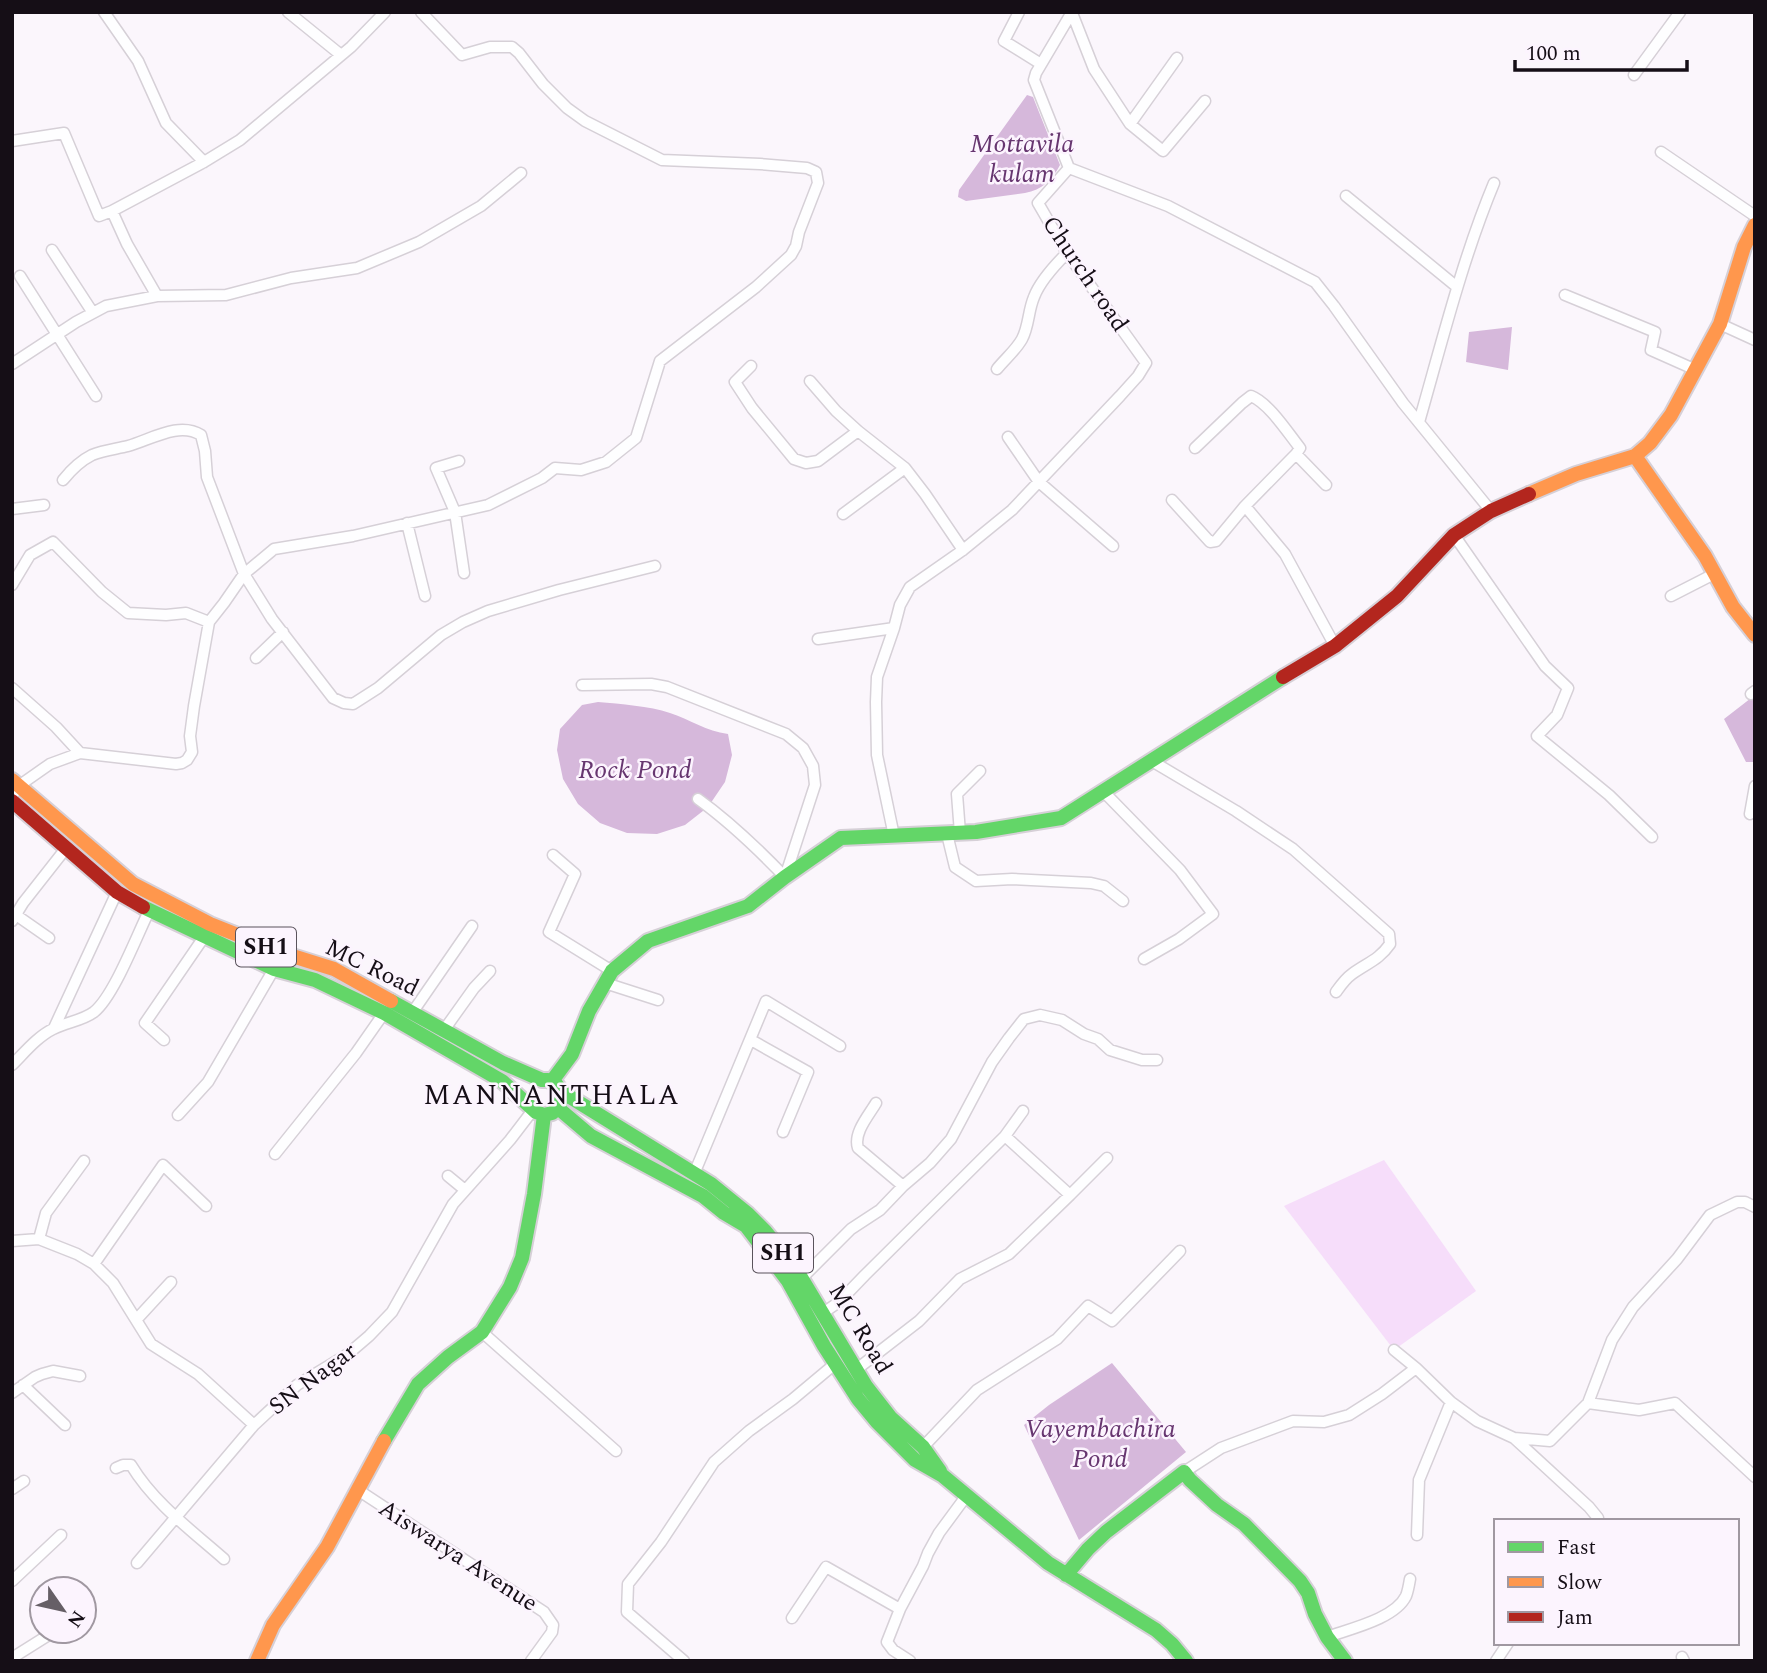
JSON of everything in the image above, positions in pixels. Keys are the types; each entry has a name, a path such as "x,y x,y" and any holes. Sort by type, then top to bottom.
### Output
{"main road":[{"path":"552,1085 572,1054 589,1011 608,977 648,941 748,906 841,838 976,832 1061,818 1245,700 1335,646 1396,596 1454,536 1491,511 1576,474 1635,456 1661,431 1720,324 1744,247 1755,225"},
{"path":"1635,456 1705,556 1733,607 1755,635"},
{"name":"MC Road","path":"14,790 67,847 117,892 149,911 334,969 503,1063 552,1085 730,1199 773,1241 802,1278 866,1386 891,1418 923,1447 943,1476"},
{"name":"MC Road","path":"14,790 133,884 207,930 274,969 315,980 384,1013 502,1081 535,1109"},
{"path":"535,1109 552,1113 558,1108 561,1103 552,1085"},
{"path":"257,1661 274,1625 327,1547 376,1454 418,1384 482,1332 510,1287 522,1258 534,1194 535,1109 528,1093 532,1087 552,1085"},
{"name":"MC Road","path":"558,1108 591,1136 703,1196 746,1226 788,1281 824,1346 858,1399 915,1460 943,1476 1048,1563 1156,1630 1186,1661"},
{"path":"1066,1575 1094,1542 1185,1472 1217,1505 1244,1524 1300,1581 1327,1637 1345,1661"}],"street":[{"path":"104,12 138,61 166,123 204,162"},
{"path":"288,12 341,55"},
{"path":"12,141 64,133 99,216 204,162 240,140 341,55 385,12"},
{"path":"14,790 50,764 80,753 182,763 192,752 190,736 209,622 244,574 274,549 353,536 488,505 542,478 555,468 581,470 606,462 636,438 660,361 756,287 791,255 796,246 818,183 816,172 807,168 662,160 585,121 567,108 512,47 490,47 462,55 421,12"},
{"path":"1019,12 1004,41 1041,64"},
{"path":"1634,75 1680,12"},
{"path":"1072,13 1034,80 1069,168 1168,206 1315,282 1403,403 1491,511"},
{"path":"1072,13 1094,69 1130,124 1163,152 1205,102"},
{"path":"1130,124 1177,58"},
{"path":"1661,152 1755,216"},
{"name":"Church road","path":"894,836 877,755 876,702 877,677 900,605 910,587 963,550 1012,510 1120,396 1146,363 1067,253 1038,203 1069,168"},
{"path":"12,364 106,306 157,296 226,295 291,278 356,268 430,236 481,206 522,173"},
{"path":"1419,422 1457,286 1494,183"},
{"path":"1346,196 1457,286"},
{"path":"112,211 127,244 157,296"},
{"path":"52,250 93,313"},
{"path":"997,369 1021,341 1035,294 1067,253"},
{"path":"20,276 96,396"},
{"path":"1565,295 1655,332 1651,350 1696,370"},
{"path":"1720,324 1755,340"},
{"path":"751,366 735,382 752,408 794,458 806,463 818,461 858,431"},
{"path":"810,381 836,411 905,468 963,550"},
{"path":"1172,500 1210,542 1216,541 1300,448 1265,404 1251,396 1195,448"},
{"path":"63,480 73,468 91,456 110,449 127,447 166,433 190,430 201,435 207,477 244,574 283,632 333,698 344,703 353,704 378,688 441,635 463,622 488,611 559,590 655,566"},
{"path":"1008,437 1039,482 1113,546"},
{"path":"1296,454 1326,485"},
{"path":"459,461 436,468 456,512 464,573"},
{"path":"842,514 905,468"},
{"path":"12,509 44,505"},
{"path":"1245,506 1285,554 1335,646"},
{"path":"407,523 425,596"},
{"path":"1454,536 1545,666 1568,688 1557,715 1537,736 1609,795 1651,837"},
{"path":"12,585 30,555 53,542 102,592 128,613 186,613 209,622"},
{"path":"1671,596 1714,574"},
{"path":"818,639 894,628"},
{"path":"256,658 283,632"},
{"path":"582,685 651,684 667,687 786,734 803,748 813,766 815,785 785,877 752,843 698,799"},
{"path":"13,690 57,727 80,753"},
{"path":"1150,760 1236,811 1293,849 1388,934 1390,944 1382,956 1345,980 1336,992"},
{"path":"980,771 957,794 955,867 976,881 1012,878 1091,883 1104,886 1123,901"},
{"path":"1750,814 1755,786"},
{"path":"1103,791 1181,870 1213,915 1144,959"},
{"path":"49,938 14,918 67,847"},
{"path":"553,855 575,874 549,932 608,977 658,1000"},
{"path":"54,1028 117,892"},
{"path":"12,1065 29,1047 54,1028 93,1013 114,983 149,911"},
{"path":"412,1013 472,926"},
{"path":"164,1040 145,1023 207,930"},
{"path":"178,1115 208,1082 274,969"},
{"path":"444,1030 474,988 490,971"},
{"path":"694,1174 766,1001 840,1046"},
{"path":"275,1154 356,1053 384,1013"},
{"path":"802,1278 851,1229 880,1210 930,1163 951,1139 992,1062 1024,1019 1040,1015 1062,1020 1084,1034 1098,1039 1110,1050 1142,1060 1157,1060"},
{"path":"751,1040 808,1072 783,1132"},
{"path":"876,1103 856,1142 858,1148 903,1186"},
{"name":"SN Nagar","path":"12,1241 39,1239 78,1254 94,1265 113,1283 151,1344 198,1374 254,1425 297,1385 348,1354 392,1312 453,1204 535,1109"},
{"path":"823,1313 839,1302 1005,1136 1023,1111"},
{"path":"1005,1136 1070,1195"},
{"path":"857,1369 919,1321 960,1279 1009,1254 1107,1158"},
{"path":"39,1239 46,1213 84,1161"},
{"path":"94,1265 163,1165 206,1206"},
{"path":"448,1176 465,1190"},
{"path":"1514,1438 1550,1440 1588,1403 1612,1340 1633,1307 1677,1259 1710,1215 1737,1202 1745,1202 1755,1207"},
{"path":"923,1447 977,1390 1058,1339 1088,1306 1112,1321 1180,1251"},
{"path":"136,1320 172,1282"},
{"path":"482,1332 616,1451"},
{"path":"1394,1350 1451,1402 1477,1421 1514,1438 1589,1507 1598,1519"},
{"path":"684,1661 627,1612 628,1584 661,1542 714,1462 836,1363"},
{"path":"1185,1472 1221,1448 1293,1421 1324,1422 1349,1415 1416,1368"},
{"path":"12,1393 35,1377 53,1371 80,1376"},
{"path":"23,1385 65,1424"},
{"path":"1417,1535 1419,1480 1451,1402"},
{"path":"1588,1403 1639,1410 1675,1403 1755,1477"},
{"path":"137,1563 254,1425"},
{"path":"1744,1466 1754,1460"},
{"path":"117,1468 131,1465 158,1500 224,1559"},
{"path":"12,1489 24,1481"},
{"name":"Aiswarya Avenue","path":"358,1490 544,1612 552,1625 552,1632 531,1661"},
{"path":"910,1661 893,1650 887,1642 928,1553 967,1495"},
{"path":"12,1581 61,1535"},
{"path":"792,1618 826,1567 900,1609"},
{"path":"1327,1637 1379,1619 1396,1608 1406,1597 1410,1579"},
{"path":"12,1658 33,1645"},
{"path":"1496,1661 1507,1645"}],"shaded area":[{"path":"1384,1160 1476,1291 1394,1350 1284,1206"}],"water":[{"name":"Mottavila kulam","path":"1027,95 1033,97 1060,165 1057,170 1046,184 1031,192 966,201 958,197 959,190"},
{"path":"1512,327 1508,370 1466,362 1469,332"},
{"path":"1755,695 1755,762 1746,762 1724,719"},
{"name":"Rock Pond","path":"598,702 662,711 728,734 732,755 725,782 708,807 685,825 657,834 627,833 600,823 578,804 563,779 557,750 560,729 582,705"},
{"name":"Vayembachira Pond","path":"1112,1363 1186,1452 1079,1540 1024,1425"}],"traffic: fast":[{"path":"552,1081 572,1054 589,1011 612,971 648,941 748,906 841,838 976,832 1061,818 1283,677"},
{"path":"143,907 274,969 315,980 384,1013 502,1081 536,1112 544,1115 558,1108 562,1092 556,1084 503,1063 391,1001"},
{"path":"562,1092 711,1184 765,1231 796,1269 866,1386 891,1418 923,1447 940,1471"},
{"path":"558,1108 591,1136 703,1196 746,1226 788,1281 824,1346 858,1399 915,1460 943,1476 1048,1563 1156,1630 1186,1661"},
{"path":"384,1441 418,1384 482,1332 510,1287 522,1258 534,1194 544,1115"},
{"path":"1066,1575 1106,1532 1184,1472 1217,1505 1244,1524 1300,1581 1327,1637 1345,1661"}],"traffic: slow":[{"path":"1529,494 1576,474 1635,456 1650,443 1671,415 1720,324 1744,247 1755,225"},
{"path":"1635,456 1705,556 1733,607 1755,635"},
{"path":"12,780 133,884 210,924 286,954 334,969 391,1001"},
{"path":"257,1661 273,1625 327,1547 384,1441"}],"traffic: jam":[{"path":"1283,677 1335,646 1397,596 1454,535 1491,511 1529,494"},
{"path":"12,801 117,892 143,907"}],"district":[{"name":"MANNANTHALA","path":"552,1095"}]}
